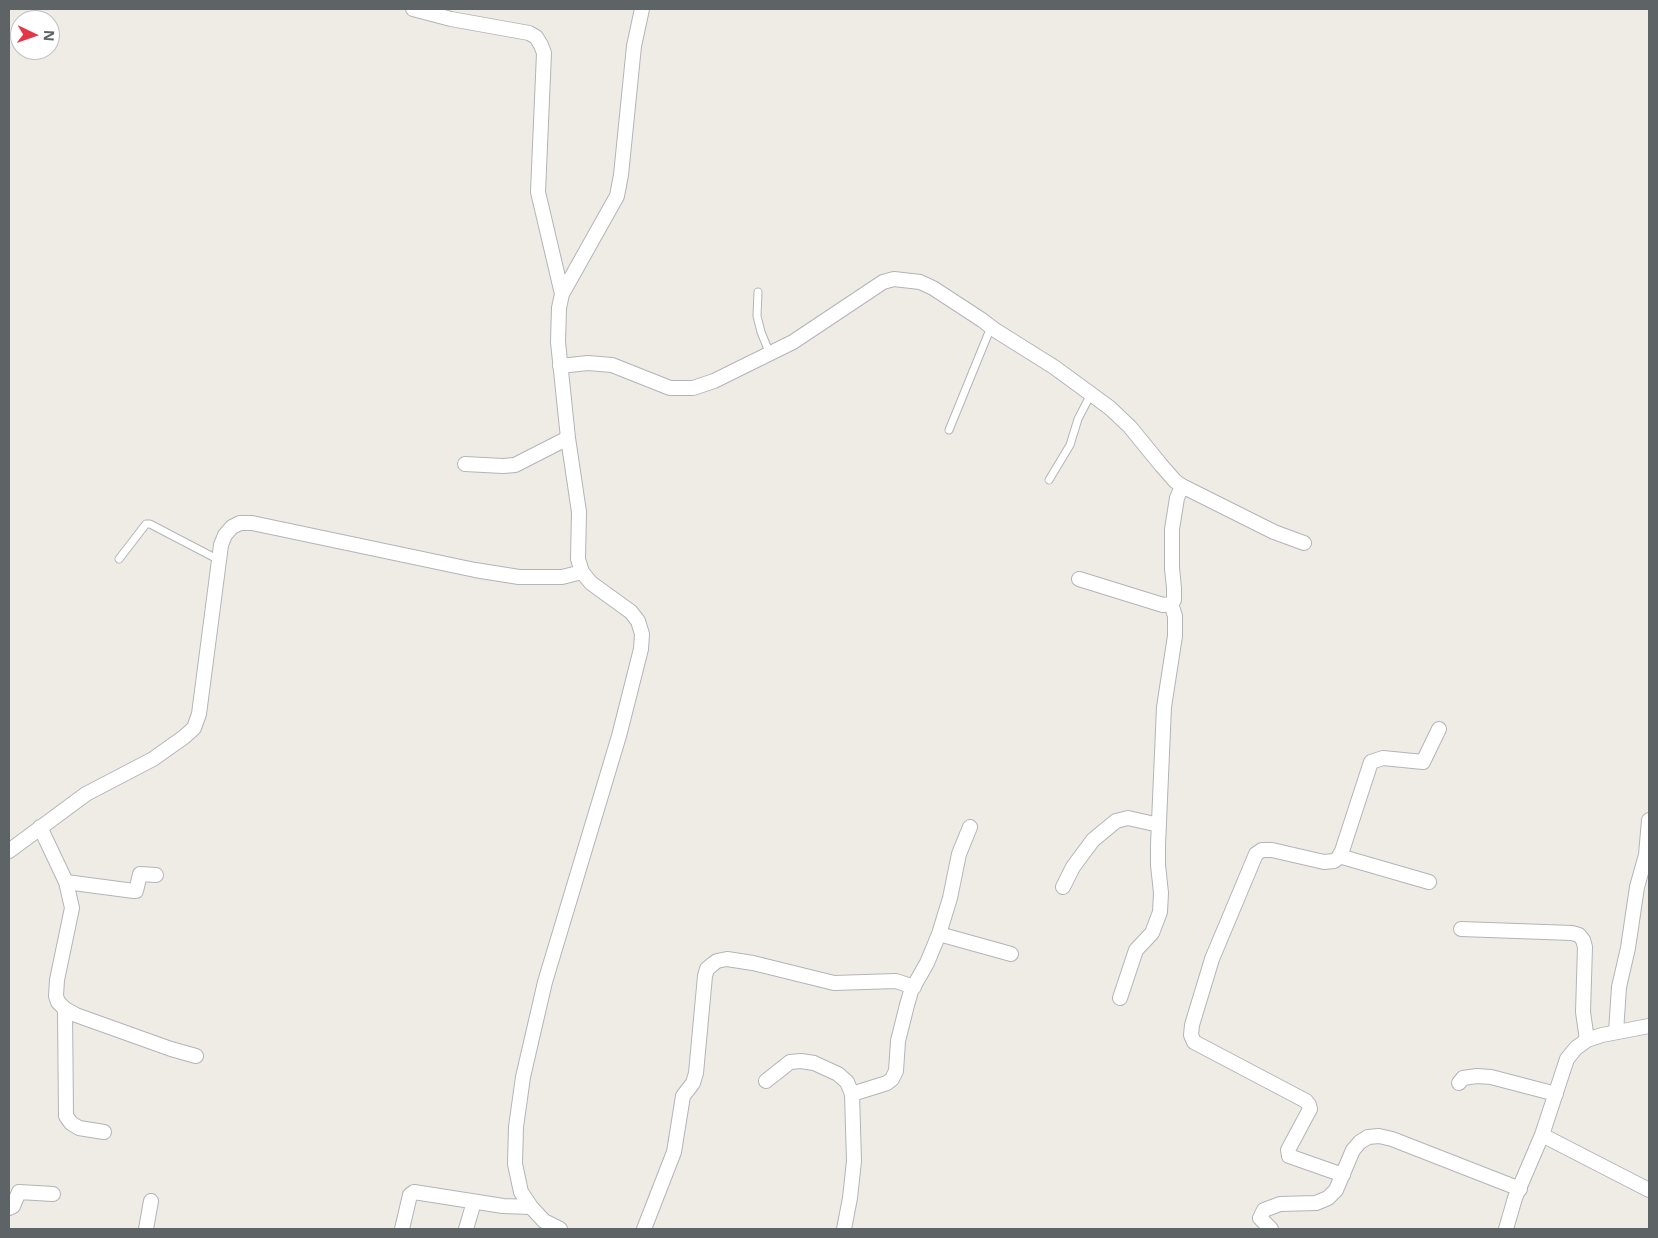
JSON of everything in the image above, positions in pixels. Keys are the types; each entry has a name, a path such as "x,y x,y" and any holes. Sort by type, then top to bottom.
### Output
{"street":[{"path":"413,9 451,19 530,34 536,37 541,44 544,53 538,192 562,294"},
{"path":"560,1229 544,1221 531,1207 522,1192 515,1164 516,1127 523,1077 545,982 619,736 641,649 642,634 638,621 631,612 591,582 582,572 578,548 579,512 560,366 558,342 559,308 562,294 616,196 621,175 634,46 642,9"},
{"path":"560,366 612,365 670,388 693,388 714,382 793,342 883,282 894,279 920,282 933,288 1054,367 1110,408 1130,427 1161,466 1182,486 1274,532 1304,543"},
{"path":"465,464 515,465 568,438"},
{"path":"1120,998 1136,950 1152,933 1160,912 1161,893 1158,865 1164,707 1175,636 1175,616 1171,604 1174,600 1172,529 1177,498 1182,486"},
{"path":"9,851 86,794 153,759 184,738 194,728 199,714 221,545 225,535 232,527 240,523 252,523 518,577 562,577 582,572"},
{"path":"1079,579 1163,605 1171,604"},
{"path":"1343,1175 1289,1156 1288,1150 1310,1110 1306,1101 1194,1042 1191,1034 1192,1025 1212,959 1256,854 1262,850 1272,850 1324,862 1334,861 1342,851 1370,762 1382,758 1424,762 1439,729"},
{"path":"1063,887 1093,840 1116,821 1128,818 1159,825"},
{"path":"1616,1032 1619,987 1628,948 1637,887 1646,855 1649,820"},
{"path":"40,827 66,882 72,908 57,980 56,996 58,1002 65,1009 76,1015 152,1043 196,1056"},
{"path":"852,1094 887,1083 896,1071 901,1023 914,987 927,963 939,934 950,898 959,854 970,827"},
{"path":"1339,856 1429,882"},
{"path":"66,882 134,891 136,890 140,874 156,875"},
{"path":"1461,929 1572,933 1578,935 1583,940 1585,947 1583,1012 1587,1040"},
{"path":"939,934 1011,954"},
{"path":"644,1229 674,1152 683,1096 693,1083 696,1073 707,969 718,961 727,960 752,963 834,983 896,981 914,987"},
{"path":"65,1009 66,1116 71,1123 79,1128 104,1132"},
{"path":"1506,1229 1542,1135 1568,1059 1576,1048 1587,1040 1649,1026"},
{"path":"766,1081 790,1062 801,1061 838,1074 847,1082 852,1094 854,1161 844,1229"},
{"path":"1459,1083 1468,1076 1484,1076 1556,1094"},
{"path":"1542,1135 1649,1190"},
{"path":"1271,1229 1260,1218 1264,1210 1280,1204 1316,1203 1332,1196 1354,1150 1360,1142 1379,1136 1392,1139 1520,1189"},
{"path":"9,1208 13,1206 19,1192 53,1194"},
{"path":"402,1229 410,1195 414,1192 503,1206 531,1207"},
{"path":"146,1229 151,1201"},
{"path":"466,1229 474,1202"}],"lane":[{"path":"758,292 757,316 770,354"},
{"path":"949,430 991,327"},
{"path":"1049,480 1070,445 1078,419 1091,394"},
{"path":"119,559 146,524 150,524 219,560"}]}
